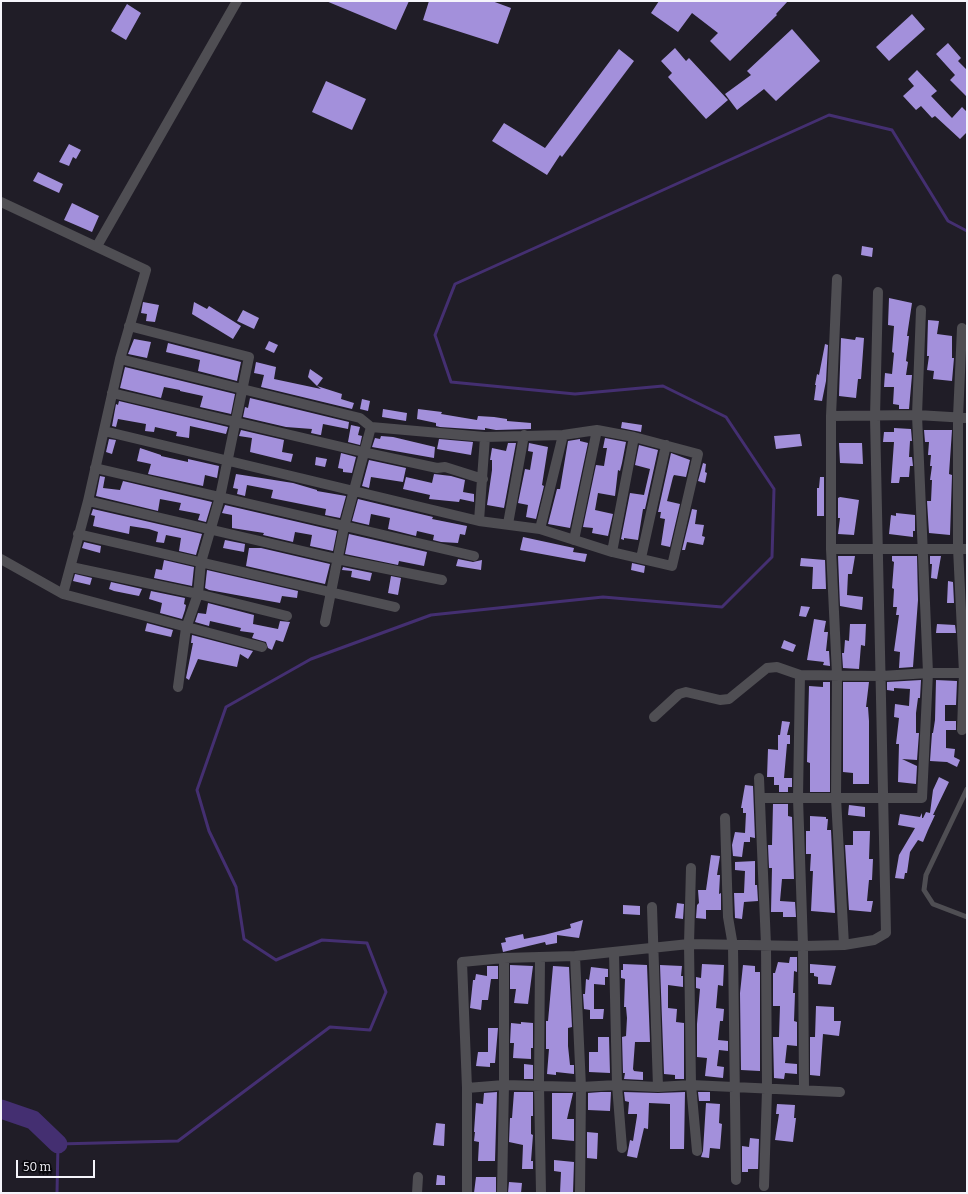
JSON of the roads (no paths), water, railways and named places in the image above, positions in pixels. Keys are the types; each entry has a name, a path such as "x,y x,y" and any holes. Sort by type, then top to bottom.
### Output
{"street":[{"path":"97,246 237,1"},
{"path":"1,202 146,270 120,359 88,501 63,594"},
{"path":"837,279 831,416 831,549 837,675 836,798 844,944"},
{"path":"467,1193 467,1088 462,962 504,958 575,956 614,953 689,944 733,946 803,946 844,944 874,940 886,933 882,676 875,417 878,292"},
{"path":"760,798 922,798 928,672 924,548 917,415 921,310"},
{"path":"129,326 249,357 220,497 201,562 198,594 186,628 178,687"},
{"path":"962,328 962,548 965,673 962,730"},
{"path":"104,431 228,459 479,521 508,524 540,530 612,552 672,566 698,454 634,437 597,430 563,435 485,437 371,427 360,418 120,359"},
{"path":"112,393 363,452 437,468 445,468 483,479"},
{"path":"831,416 875,417 917,415 962,418"},
{"path":"325,622 344,527 363,452 371,427"},
{"path":"574,540 597,430"},
{"path":"508,524 524,435"},
{"path":"540,530 563,435"},
{"path":"479,521 485,437"},
{"path":"612,552 634,437"},
{"path":"641,558 666,446"},
{"path":"95,468 474,556"},
{"path":"88,501 337,559 442,580"},
{"path":"78,534 395,607"},
{"path":"831,549 962,548"},
{"path":"1,559 63,594 262,647"},
{"path":"71,567 198,594 287,616"},
{"path":"654,718 679,694 686,692 720,700 729,699 767,668 777,667 800,675 882,676 928,672 965,673"},
{"path":"800,675 798,798 803,946 804,1090"},
{"path":"759,778 766,946 767,1090 764,1186"},
{"path":"725,818 728,917 733,946 736,1180"},
{"path":"690,868 689,944 691,1085 697,1151"},
{"path":"652,908 658,1087"},
{"path":"614,953 617,1085 622,1148"},
{"path":"575,956 581,1086 580,1193"},
{"path":"540,957 539,1085 541,1193"},
{"path":"502,1193 504,958"},
{"path":"467,1088 504,1085 617,1085 658,1087 691,1085 767,1090 840,1092"},
{"path":"417,1193 418,1177"}],"lane":[{"path":"967,789 926,875 924,890 933,904 967,917"}],"waterway":[{"path":"57,1193 58,1144 178,1141 330,1027 370,1030 386,992 367,943 322,940 276,960 244,939 236,887 209,831 197,790 226,707 311,659 431,615 603,597 722,607 772,557 774,489 726,417 663,386 575,394 451,382 435,335 455,284 829,115 892,130 948,221 967,231"},
{"path":"1,1109 33,1120 58,1144"}]}
